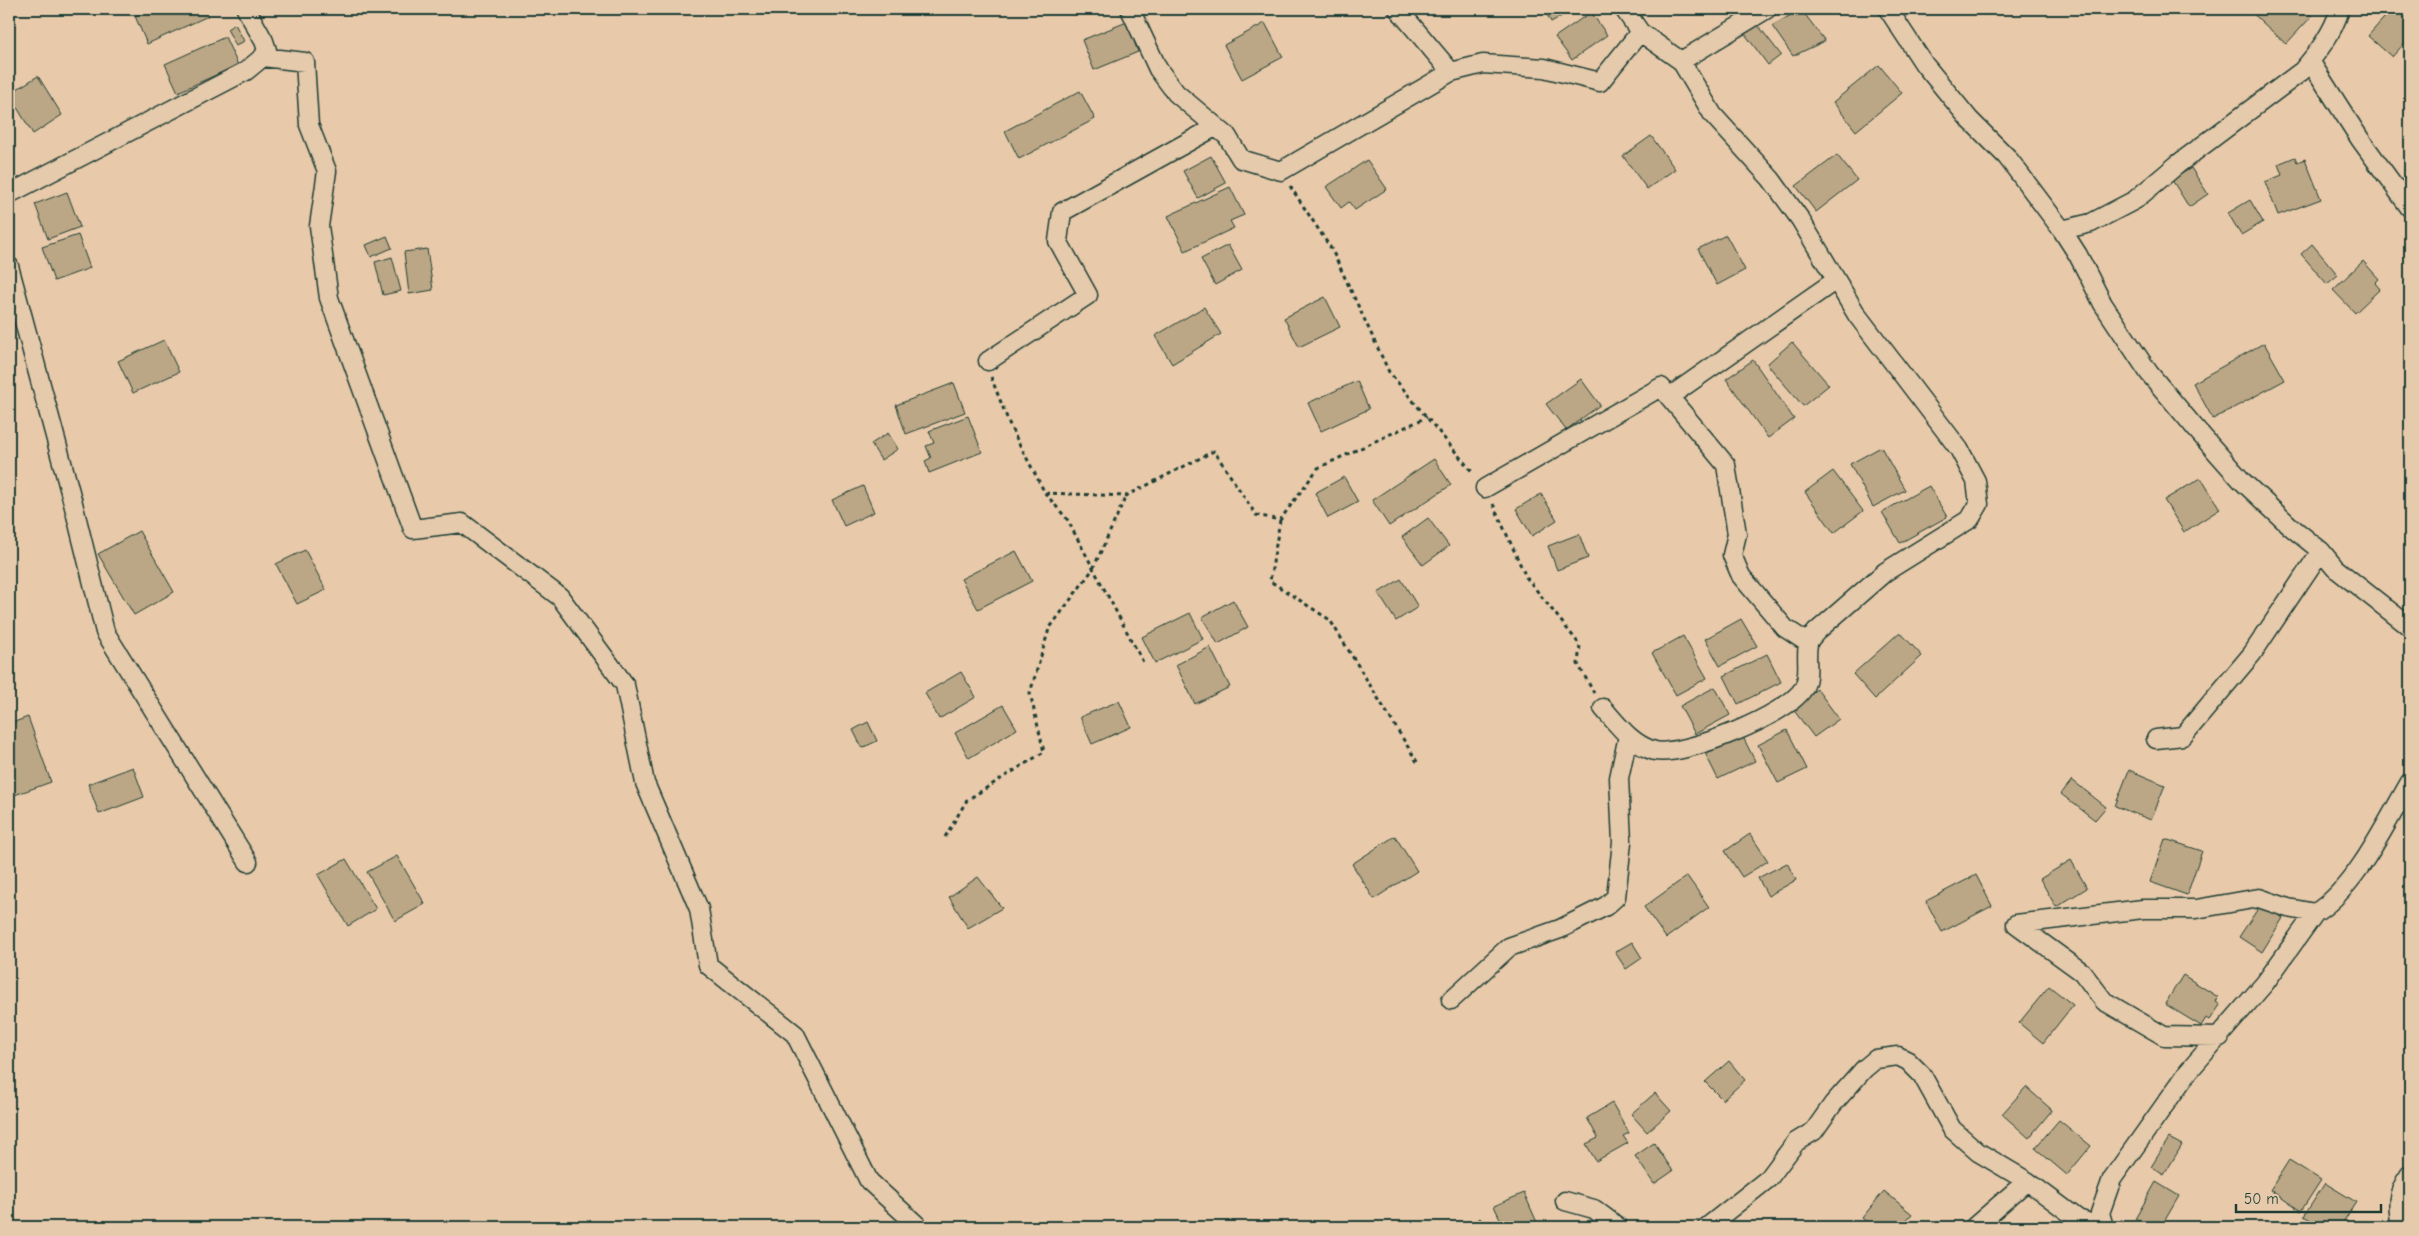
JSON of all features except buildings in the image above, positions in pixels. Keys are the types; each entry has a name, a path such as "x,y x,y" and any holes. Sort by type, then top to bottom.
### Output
{"street":[{"path":"9,194 246,71 264,57 267,50 264,41 246,9"},
{"path":"1130,9 1158,69 1176,92 1227,136 1241,159 1281,171 1450,72 1483,64 1544,68 1600,82 1640,32"},
{"path":"1398,9 1450,72"},
{"path":"1603,708 1628,736 1640,745 1657,751 1684,748 1757,723 1780,710 1803,689 1808,669 1808,643 1816,632 1885,572 1970,519 1979,504 1976,481 1959,448 1857,315 1800,219 1772,179 1713,115 1681,61 1640,32 1624,9"},
{"path":"1681,61 1767,9"},
{"path":"1888,9 1924,64 1969,119 2007,157 2062,230 2078,255 2103,304 2149,373 2242,481 2290,526 2321,551 2335,568 2410,627"},
{"path":"2062,230 2090,223 2135,200 2178,164 2302,71 2335,25 2340,9"},
{"path":"264,57 305,62 309,125 327,171 319,226 329,298 413,529 462,523 560,597 625,685 645,783 699,910 708,965 795,1034 869,1181 919,1227"},
{"path":"2310,61 2360,139 2410,208"},
{"path":"988,361 1088,295 1058,241 1062,212 1216,127"},
{"path":"9,266 73,503 105,632 248,862"},
{"path":"1669,397 1836,280"},
{"path":"1485,488 1661,387 1726,465 1737,534 1732,555 1741,576 1785,628 1808,643"},
{"path":"2156,739 2183,736 2252,654 2321,551"},
{"path":"1451,1000 1509,947 1560,929 1606,906 1616,898 1622,842 1619,778 1628,736"},
{"path":"1707,1227 1769,1178 1796,1142 1814,1131 1832,1104 1864,1069 1876,1059 1898,1056 1908,1061 1922,1075 1952,1129 1978,1152 2028,1181 2078,1219 2103,1227 2100,1213 2112,1179 2188,1072 2266,983 2315,913 2327,906 2352,879 2410,782"},
{"path":"2220,1037 2164,1036 2104,1002 2082,972 2016,924 2144,909 2196,909 2259,898 2288,908 2315,913"},
{"path":"2401,1227 2397,1206 2400,1188 2410,1174"},
{"path":"1974,1227 2028,1181"},
{"path":"1565,1201 1594,1208 1618,1227"}],"path":[{"path":"1281,171 1332,250 1389,372 1485,488 1526,577 1580,644 1578,664 1603,708"},
{"path":"988,361 988,369 1011,428 1045,493 1067,519 1143,662"},
{"path":"1419,765 1330,620 1270,581 1280,520 1318,468 1427,418"},
{"path":"1045,493 1126,496 1214,451 1256,515 1280,520"},
{"path":"945,837 967,800 1044,752 1030,693 1049,629 1093,569 1126,496"}]}
